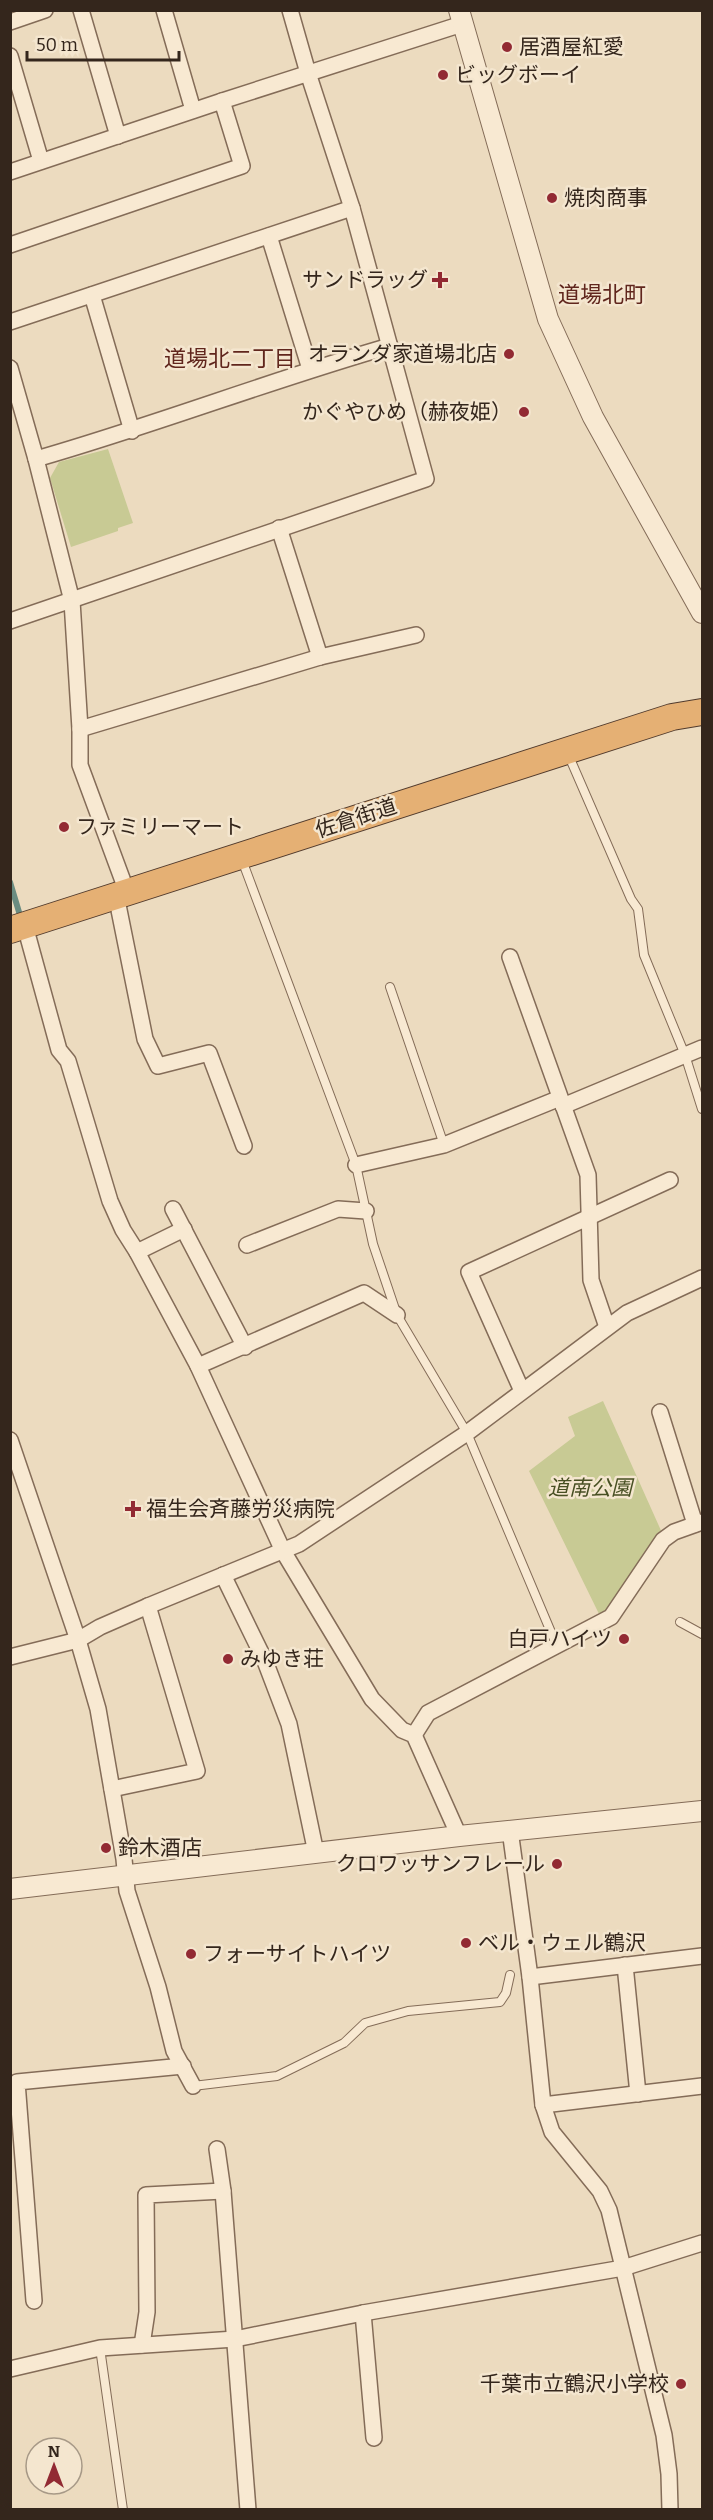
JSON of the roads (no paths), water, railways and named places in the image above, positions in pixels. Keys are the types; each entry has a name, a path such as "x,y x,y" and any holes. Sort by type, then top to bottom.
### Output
{"highway":[{"name":"佐倉街道","path":"18,928 566,750 672,717 702,712"}],"street":[{"path":"10,22 45,10"},
{"path":"81,10 118,136"},
{"path":"164,10 193,110"},
{"path":"10,621 72,602 279,528 426,479 352,208 290,10"},
{"path":"10,172 308,73 460,17 548,319 593,417 702,613"},
{"path":"10,56 41,161"},
{"path":"10,245 242,166 222,100"},
{"path":"10,322 352,208"},
{"path":"269,236 310,369"},
{"path":"92,295 132,431"},
{"path":"36,459 132,431 310,369 390,346"},
{"path":"10,368 36,459 72,602 80,765 121,893 146,1039 158,1066 209,1053 244,1146"},
{"path":"279,528 320,657"},
{"path":"80,729 320,657 416,635"},
{"path":"18,928 59,1050 68,1061 110,1201 123,1230 198,1366 283,1551 372,1700 402,1730 414,1735 459,1836"},
{"path":"510,957 588,1175 591,1280 607,1328"},
{"path":"356,1165 444,1145 702,1048"},
{"path":"522,1391 469,1272 670,1180"},
{"path":"173,1209 245,1347"},
{"path":"247,1245 338,1209 366,1211"},
{"path":"137,1252 184,1229"},
{"path":"10,1657 78,1640 100,1627 148,1606 299,1544 467,1432 627,1313 702,1278"},
{"path":"198,1366 364,1293 398,1315"},
{"path":"414,1735 428,1713 611,1617 663,1540 674,1532 699,1523 660,1412"},
{"path":"11,1444 78,1640 98,1708 127,1891 158,1987 174,2051 194,2086"},
{"path":"223,1575 265,1661 289,1724 316,1853"},
{"path":"112,1789 197,1771 148,1606"},
{"path":"10,1888 510,1830 702,1811"},
{"path":"510,1830 530,1977 543,2105 552,2132 600,2191 609,2210 664,2435 669,2474 670,2510"},
{"path":"530,1977 702,1956"},
{"path":"625,1965 638,2094"},
{"path":"34,2301 14,2081 183,2067"},
{"path":"543,2105 702,2086"},
{"path":"217,2149 236,2339 248,2510"},
{"path":"142,2345 147,2312 146,2195 223,2191"},
{"path":"10,2369 100,2348 236,2339 363,2313 623,2268 702,2242"},
{"path":"363,2313 374,2438"}],"lane":[{"path":"566,750 631,899 639,909 644,955 685,1055 702,1109"},
{"path":"241,856 356,1165 373,1244 398,1315 467,1432 556,1644"},
{"path":"390,987 444,1145"},
{"path":"680,1622 702,1634"},
{"path":"194,2086 277,2076 344,2043 365,2023 408,2012 500,2002 506,1993 510,1975"},
{"path":"100,2348 123,2510"}],"waterway":[{"path":"10,882 19,912"}],"place":[{"name":"居酒屋紅愛","path":"507,47"},
{"name":"ビッグボーイ","path":"443,75"},
{"name":"焼肉商事","path":"552,198"},
{"name":"サンドラッグ","path":"440,280"},
{"name":"オランダ家道場北店","path":"509,354"},
{"name":"かぐやひめ（赫夜姫）","path":"524,412"},
{"name":"ファミリーマート","path":"64,827"},
{"name":"福生会斉藤労災病院","path":"133,1509"},
{"name":"白戸ハイツ","path":"624,1639"},
{"name":"みゆき荘","path":"228,1659"},
{"name":"鈴木酒店","path":"106,1848"},
{"name":"クロワッサンフレール","path":"557,1864"},
{"name":"ベル・ウェル鶴沢","path":"466,1943"},
{"name":"フォーサイトハイツ","path":"191,1954"},
{"name":"千葉市立鶴沢小学校","path":"681,2384"}],"district":[{"name":"道場北町","path":"602,294"},
{"name":"道場北二丁目","path":"230,358"}],"park label":[{"name":"道南公園","path":"590,1488"}]}
